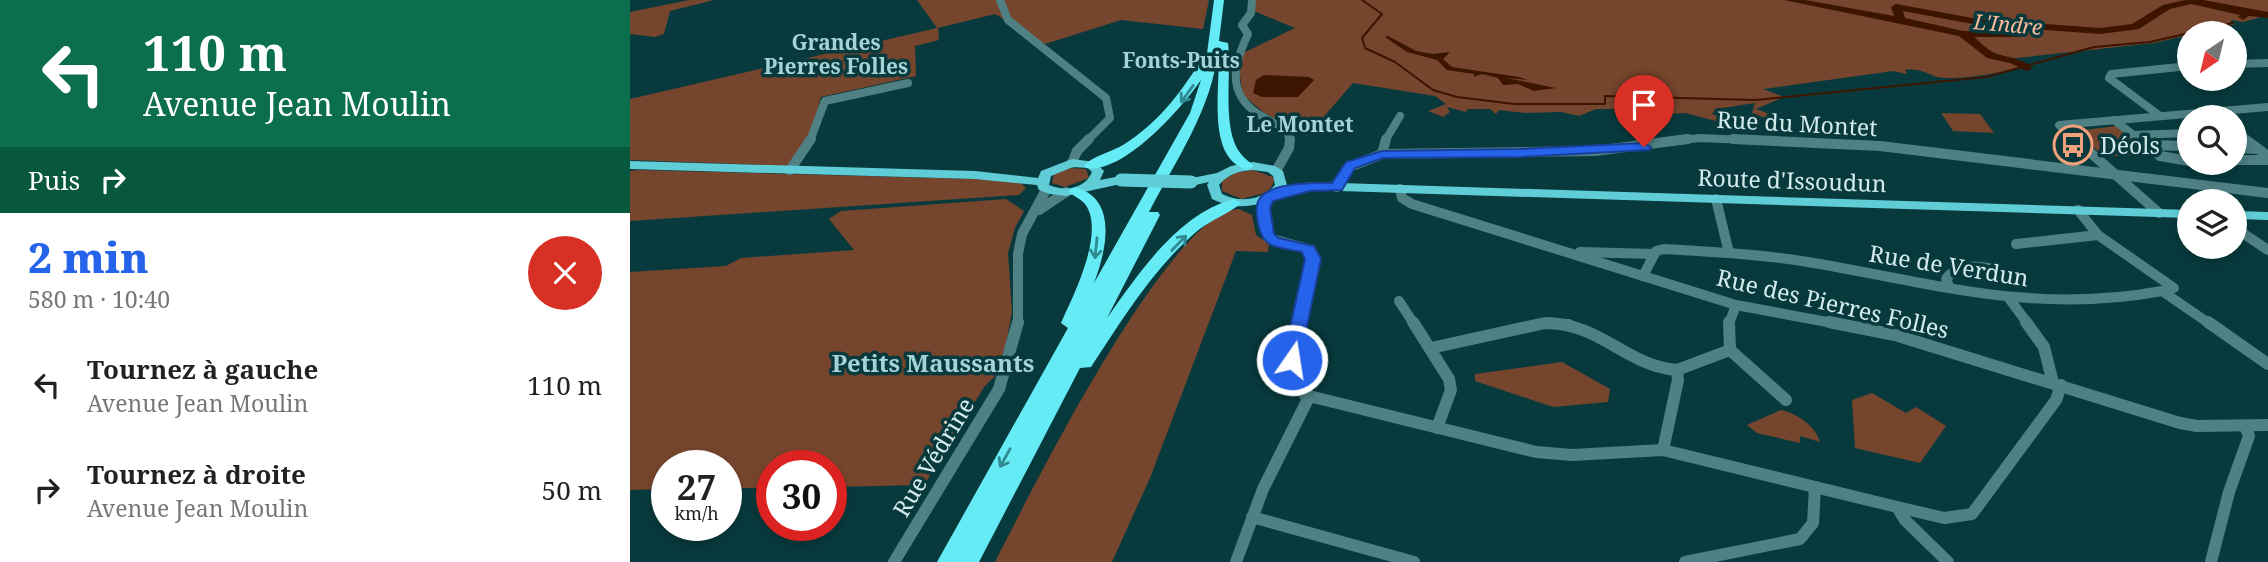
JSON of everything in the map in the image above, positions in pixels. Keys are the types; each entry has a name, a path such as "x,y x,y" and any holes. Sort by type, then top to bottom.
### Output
{"highway":[{"path":"968,562 1198,131 1215,88 1219,0"},
{"path":"948,562 1196,114 1219,38 1227,0"},
{"path":"1219,38 1226,60 1225,121 1231,149 1236,160 1253,166"},
{"path":"1095,168 1133,144 1182,102 1219,38"},
{"path":"1038,399 1050,364 1094,266 1097,249 1094,206 1090,198 1076,190"},
{"path":"1005,493 1029,463 1077,374 1131,296 1194,227 1215,210 1238,203"}],"main road":[{"path":"630,165 975,175 1050,171 1072,163 1095,168 1121,180"},
{"path":"975,175 1076,190 1121,180 1191,182 1253,166"},
{"name":"Route d'Issoudun","path":"1253,166 1314,187"},
{"path":"1076,190 1098,176 1095,168"},
{"path":"1044,186 1050,171"},
{"path":"1271,196 1282,185 1278,174"},
{"path":"1213,190 1220,176"},
{"path":"1191,182 1213,190 1216,196 1238,203"},
{"name":"Route d'Issoudun","path":"1238,203 1314,187 1337,187 2177,214"},
{"path":"2247,215 2268,216"}],"street":[{"path":"1000,0 1008,20 1044,45 1106,98 1110,118 1077,151 1072,163"},
{"path":"1252,0 1251,13 1242,25 1248,34 1236,56 1236,89 1246,106 1288,133 1291,143 1278,174"},
{"path":"2247,64 2268,63"},
{"path":"2160,116 2109,78 2111,74 2177,66"},
{"path":"790,170 813,136 825,101 908,83"},
{"path":"2247,110 2268,107"},
{"path":"1382,155 1385,141 1400,116"},
{"path":"2159,213 2061,130 2059,125 2177,116"},
{"path":"2114,120 2160,156 2177,159"},
{"path":"2133,135 2177,133"},
{"name":"Rue du Montet","path":"1337,187 1342,173 1350,165 1382,155 1595,151 1700,138 1880,146 2268,193"},
{"path":"2247,141 2268,158"},
{"path":"2146,145 2177,146"},
{"path":"2247,149 2258,149"},
{"path":"1253,166 1284,156"},
{"path":"2247,159 2268,158"},
{"name":"Rue Védrine","path":"894,562 999,389 1010,364 1020,311 1018,254 1022,234 1036,211 1044,186"},
{"name":"Rue des Pierres Folles","path":"1400,189 1402,198 1407,202 1736,305 1895,335 2180,423 2268,425"},
{"path":"1036,211 1076,190"},
{"path":"1262,219 1271,196"},
{"path":"1716,199 1728,253"},
{"path":"1236,562 1252,517 1306,395 1292,360 1310,282 1312,255 1305,248 1270,239 1262,219 1254,210 1238,203"},
{"path":"2078,210 2098,235 2174,288 2162,291"},
{"path":"2016,244 2098,235"},
{"path":"2247,236 2268,250"},
{"name":"Rue de Verdun","path":"1566,252 1654,254 1663,249 1728,253 1807,262 2008,298 2104,303 2162,291"},
{"path":"1643,276 1654,254"},
{"path":"1950,288 1947,277 1954,270 1974,266 1989,268"},
{"path":"2162,291 2268,363"},
{"path":"1306,395 1548,453 1572,455 1663,450 1942,518 1959,519 1972,514 2056,400 2057,384 2044,347 2008,298"},
{"path":"1399,301 1449,379 1451,390 1437,428"},
{"path":"1736,305 1729,321 1730,350 1786,400"},
{"path":"1431,348 1545,323 1564,323 1583,327 1651,365 1676,370 1730,350"},
{"path":"1663,450 1678,380 1676,370"},
{"path":"2211,562 2229,492 2249,436 2245,426"},
{"path":"1685,562 1800,539 1813,523 1815,487"},
{"path":"1896,507 1905,520 1948,562"},
{"path":"1252,517 1413,562"}],"shaded area":[{"path":"689,0 714,0 670,11 664,34 655,37 630,34 630,12"},
{"path":"917,0 1209,0 1203,29 1121,20 1045,44 995,14 938,28 939,40 915,46 916,76 821,97 813,127 791,166 630,160 630,99 937,28"},
{"path":"1249,0 2268,0 2268,15 2247,21 2177,21 2177,38 2154,43 2008,59 2021,66 1979,76 1944,78 1919,70 1905,70 1907,74 1893,71 1763,89 1784,97 1756,109 1767,113 1768,119 1752,113 1755,103 1716,109 1712,114 1749,126 1754,131 1685,113 1656,115 1621,112 1621,109 1596,109 1579,116 1561,112 1525,113 1499,110 1496,114 1490,109 1468,109 1466,112 1447,107 1450,112 1443,117 1428,111 1446,104 1435,96 1353,83 1307,136 1263,112 1242,94 1239,65 1241,54 1295,28 1249,9"},
{"path":"1388,36 1416,51 1433,54 1450,52 1443,59 1452,67 1519,77 1528,80 1507,78 1556,88 1534,91 1518,84 1503,85 1498,78 1482,74 1474,77 1474,74 1447,70 1437,60 1407,52 1385,37"},
{"path":"1264,75 1309,77 1314,80 1298,97 1262,97 1253,93 1256,80"},
{"path":"1941,113 1980,114 1994,133 1953,131"},
{"path":"2116,126 2150,156 2103,156 2076,131"},
{"path":"1071,168 1086,169 1089,178 1065,187 1052,183 1054,174"},
{"path":"1253,170 1273,177 1274,182 1268,192 1242,199 1222,191 1222,181 1235,173"},
{"path":"630,171 1018,181 1026,188 1019,195 630,221"},
{"path":"1006,199 1024,211 1015,228 1008,253 1012,312 1001,370 984,387 924,485 847,487 847,450 756,450 756,488 742,488 742,450 651,450 651,489 630,490 630,272 726,266 741,258 854,250 829,219 841,211"},
{"path":"1239,209 1252,215 1256,235 1269,244 1268,252 1236,251 1150,478 1112,562 995,562 1069,422 1140,304 1176,256 1210,222"},
{"path":"1562,362 1610,389 1608,402 1553,407 1475,381 1475,374"},
{"path":"1872,393 1906,413 1916,407 1946,426 1920,463 1855,448 1852,400"},
{"path":"1781,410 1805,421 1820,442 1800,436 1800,443 1757,433 1747,425"}],"waterway":[{"path":"1362,0 1382,14 1362,38 1365,48 1395,62 1433,90 1457,97 1514,104 1605,104 1605,96 1756,100 1986,77 2094,47 2150,42 2177,36"},
{"name":"L'Indre","path":"1789,0 1901,20"},
{"name":"L'Indre","path":"1901,20 1896,7 1978,22 2100,31 2135,27 2167,7 2198,0"},
{"path":"2193,2 2247,13"},
{"path":"2243,17 2246,13 2268,15"},
{"path":"1901,20 1963,34"},
{"path":"1963,34 2018,34"},
{"path":"1963,34 1991,56 2013,60 2027,68"}],"place":[{"name":"Déols","path":"2073,145"}],"district":[{"name":"Grandes Pierres Folles","path":"836,54"},
{"name":"Fonts-Puits","path":"1181,60"},
{"name":"Le Montet","path":"1300,124"},
{"name":"Petits Maussants","path":"933,362"}],"route":[{"path":"1292,360 1313,259 1308,249 1274,242 1266,235 1262,219 1267,198 1289,189 1310,186 1337,187 1342,173 1350,165 1364,158 1382,155 1595,151 1644,147"}]}
